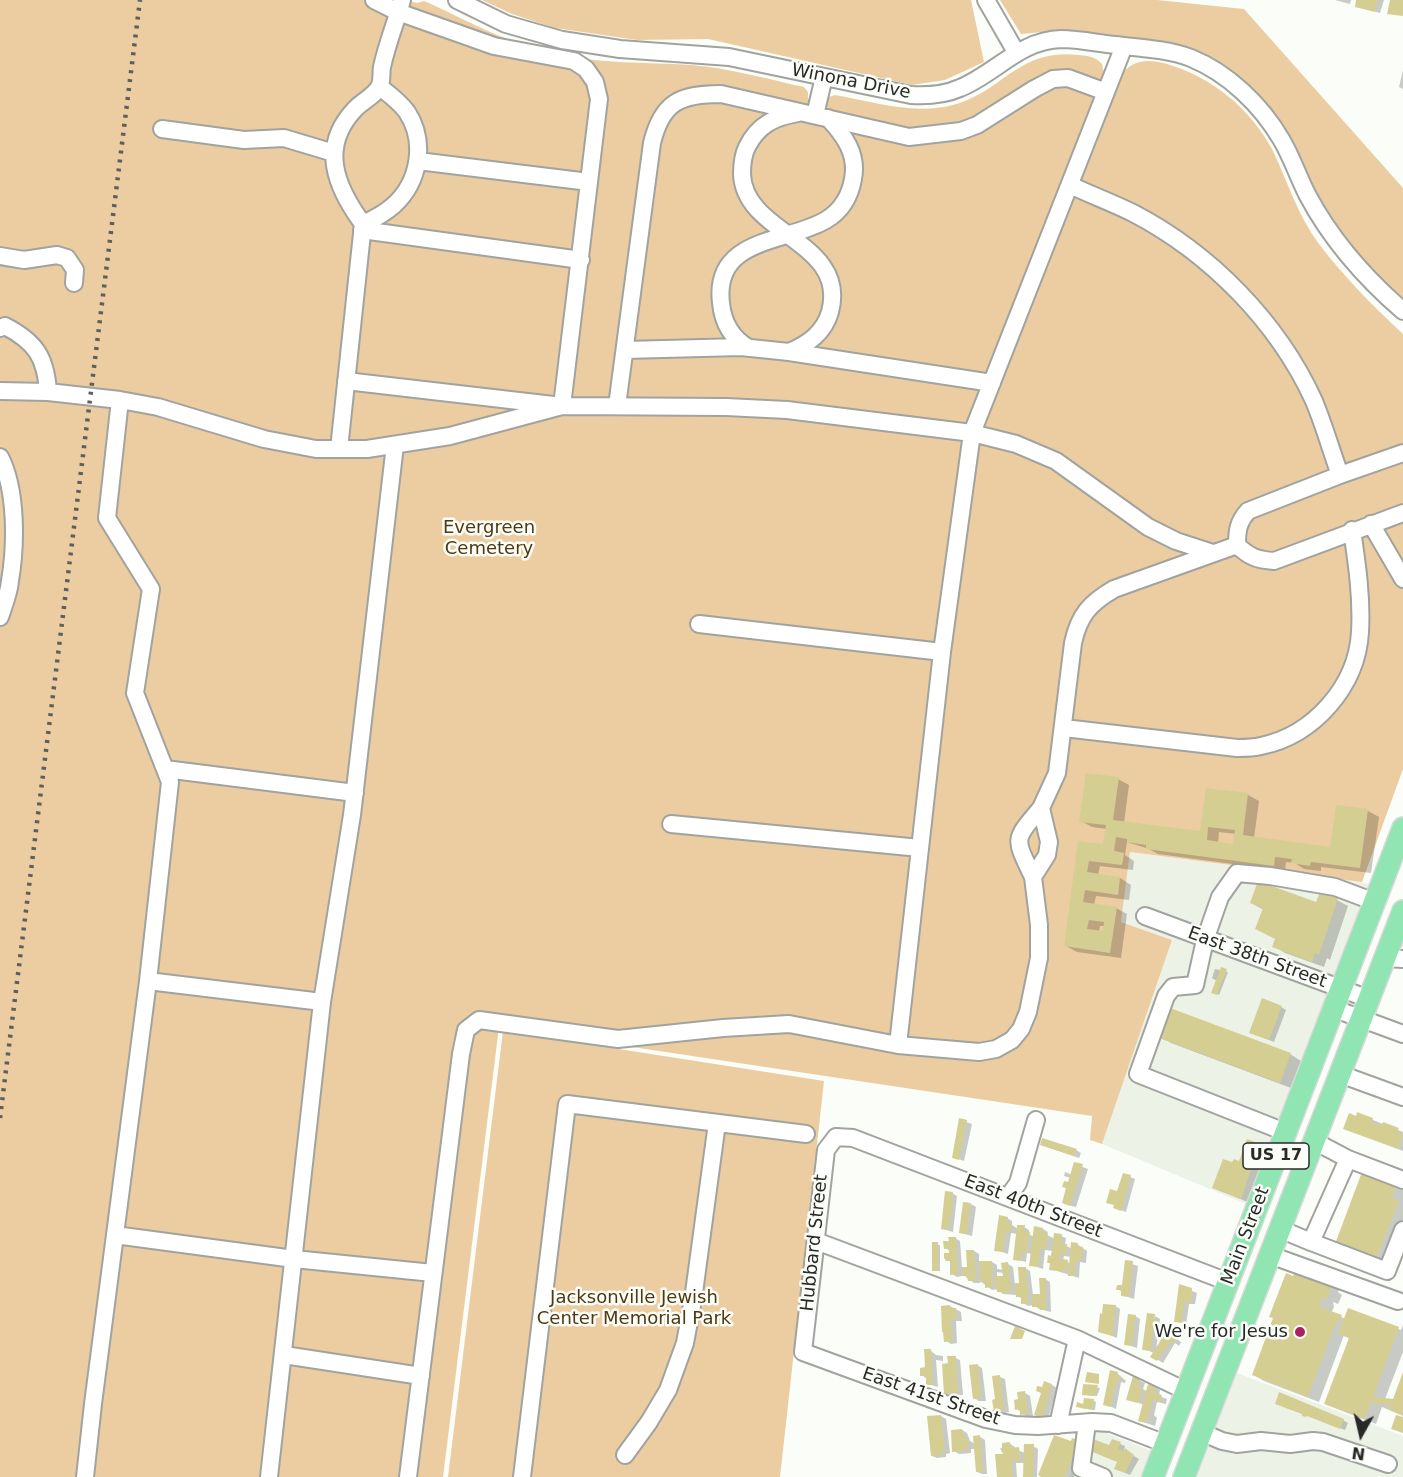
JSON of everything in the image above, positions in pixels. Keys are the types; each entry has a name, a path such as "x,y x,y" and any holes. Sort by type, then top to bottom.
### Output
{"main road":[{"name":"Main Street","path":"1153,1477 1402,834"},
{"name":"Main Street","path":"1184,1477 1366,1009 1394,958 1403,913"},
{"path":"1169,1477 1198,1397 1214,1320"}],"street":[{"path":"374,0 400,6 494,46 574,61 586,69 595,82 599,99 562,406"},
{"name":"Winona Drive","path":"457,0 506,24 562,40 620,49 729,57 911,95 934,96 959,89 980,78 1016,52 1039,43 1059,39 1166,52 1190,58 1229,80 1244,93 1280,137 1307,194 1332,235 1358,268 1403,311"},
{"path":"986,0 1016,52"},
{"path":"339,449 362,227 341,189 334,153 339,130 347,118 380,87 382,67 400,6"},
{"path":"898,1045 942,652 972,433 1124,46"},
{"path":"815,115 824,77"},
{"path":"617,406 652,143 657,124 664,113 678,101 698,94 721,94 909,137 969,128 1053,79 1068,78 1106,92"},
{"path":"362,227 395,204 409,187 418,161 418,141 414,124 405,110 380,87"},
{"path":"748,348 734,337 722,314 721,285 726,271 745,250 758,243 788,234 825,221 836,213 851,189 854,174 849,145 841,131 815,115 774,119 761,127 752,137 745,151 742,165 744,188 750,201 760,213 788,234 809,251 827,273 831,283 832,296 828,318 822,329 805,345 789,352"},
{"path":"162,129 244,140 284,138 334,153"},
{"path":"418,161 590,182"},
{"path":"1070,186 1133,213 1173,238 1214,270 1255,310 1288,356 1313,401 1340,474"},
{"path":"362,227 580,260"},
{"path":"0,256 24,260 57,255 67,258 75,270 74,283"},
{"path":"0,328 5,326 24,336 38,353 47,374 48,392"},
{"path":"625,350 748,348 789,352 992,383"},
{"path":"346,381 562,406 726,407 787,410 972,433 1016,444 1056,461 1148,527 1176,541 1213,553"},
{"path":"0,391 48,392 120,400 158,407 292,446 339,449 395,446 450,436 562,406"},
{"path":"86,1477 93,1404 148,981 170,782 135,693 151,589 107,518 120,400"},
{"path":"269,1477 322,1002 355,793 395,446"},
{"path":"1403,453 1340,474 1248,511 1240,519 1237,545 1247,555 1260,560 1274,561 1403,513"},
{"path":"0,457 4,465 6,504 13,543 10,583 0,617"},
{"path":"1371,524 1403,579"},
{"path":"1064,728 1238,748 1260,746 1282,740 1306,727 1340,692 1356,655 1360,633 1360,592 1353,530"},
{"path":"408,1477 460,1054 466,1030 479,1020 618,1039 789,1024 898,1045 979,1052 996,1049 1012,1040 1021,1029 1028,1012 1039,958 1039,926 1033,877 1018,846 1021,832 1041,808 1057,773 1077,626 1084,613 1097,599 1114,589 1237,545"},
{"path":"699,624 942,652"},
{"path":"165,769 355,793"},
{"path":"1033,877 1047,855 1049,842 1041,808"},
{"path":"671,824 920,848"},
{"path":"1285,1132 1138,1074 1166,996 1173,987 1195,985 1205,940 1220,897 1237,873 1335,887 1375,902"},
{"name":"East 38th Street","path":"1145,916 1366,1009 1403,1034"},
{"path":"148,981 322,1002"},
{"path":"1340,1074 1403,1097"},
{"path":"522,1477 567,1104 806,1134"},
{"path":"1008,1197 1018,1183 1036,1120"},
{"path":"625,1455 649,1422 668,1390 685,1343 717,1123"},
{"name":"East 40th Street","path":"836,1137 853,1138 1228,1282"},
{"name":"Hubbard Street","path":"803,1352 825,1150 836,1137"},
{"path":"1314,1141 1348,1159 1403,1180"},
{"path":"1311,1242 1348,1159"},
{"path":"1280,1229 1387,1271 1403,1230"},
{"path":"115,1235 294,1259 434,1273"},
{"path":"816,1241 1077,1339 1186,1391"},
{"path":"1270,1255 1398,1301"},
{"path":"1058,1425 1077,1339"},
{"name":"East 41st Street","path":"803,1352 986,1419 1015,1425 1111,1423 1166,1444"},
{"path":"284,1355 421,1376"},
{"path":"1087,1423 1082,1468 1103,1477"},
{"path":"1201,1432 1222,1441 1237,1444 1261,1441 1290,1444 1323,1442 1388,1464"}],"shaded area":[{"path":"1130,852 1362,882 1370,885 1246,1204 1102,1144 1172,940 1121,922"},
{"path":"1237,1373 1403,1436 1403,1477 1197,1477"},
{"path":"1089,1426 1152,1451 1142,1477 1069,1477"}],"green space":[{"name":"Evergreen Cemetery","path":"0,0 405,0 417,3 424,1 504,38 538,50 589,60 705,66 734,71 804,87 808,92 808,99 826,103 829,97 835,95 909,108 939,108 970,99 1025,64 1057,55 1091,57 1102,64 1104,74 1119,77 1134,64 1146,61 1160,62 1184,70 1215,86 1242,108 1264,136 1273,151 1299,211 1319,244 1359,291 1403,334 1403,769 1362,882 1130,852 1121,922 1172,940 1102,1144 1090,1140 1092,1116 499,1027 443,1477 0,1477"},
{"path":"482,0 971,0 984,62 945,80 912,85 708,39 637,40 555,28 512,14"},
{"path":"1000,0 1157,0 1244,9 1403,188 1403,301 1341,237 1287,133 1212,61 1085,33 1053,31 1021,34"},
{"name":"Jacksonville Jewish Center Memorial Park","path":"503,1031 824,1081 780,1477 448,1477"}],"building":[{"path":"1356,0 1378,0 1375,12 1355,7"},
{"path":"1390,0 1403,0 1403,16 1387,14"},
{"path":"1086,773 1119,777 1113,820 1200,831 1206,788 1248,793 1243,835 1330,847 1336,805 1368,809 1360,868 1311,862 1310,866 1291,863 1292,859 1275,857 1274,866 1146,849 1146,845 1127,842 1127,839 1116,837 1114,851 1124,853 1122,865 1089,861 1087,872 1120,877 1118,895 1085,890 1083,902 1117,907 1110,953 1064,946 1078,841 1103,844 1106,825 1079,822","holes":["1208,827 1235,830 1233,844 1207,840","1089,920 1104,922 1103,931 1087,929"]},
{"path":"1258,881 1316,902 1320,892 1338,898 1319,955 1315,953 1312,962 1272,947 1275,939 1255,929 1263,908 1250,903"},
{"path":"1221,967 1227,969 1217,995 1211,993"},
{"path":"1262,998 1282,1006 1269,1040 1249,1033"},
{"path":"1170,1008 1291,1053 1280,1083 1159,1038"},
{"path":"1357,1112 1373,1118 1372,1122 1382,1125 1383,1122 1399,1128 1397,1131 1403,1135 1398,1149 1343,1129 1349,1113 1356,1116"},
{"path":"959,1118 967,1120 959,1160 952,1158"},
{"path":"1042,1138 1077,1149 1074,1156 1040,1145"},
{"path":"1247,1139 1260,1144 1241,1199 1212,1188 1223,1159 1232,1162 1234,1159 1239,1161"},
{"path":"1074,1162 1083,1164 1070,1206 1062,1203 1066,1188 1062,1187 1064,1181 1068,1182"},
{"path":"1362,1172 1397,1185 1392,1198 1399,1201 1376,1259 1335,1244"},
{"path":"1123,1173 1131,1175 1121,1211 1113,1208 1114,1205 1106,1203 1110,1189 1117,1191"},
{"path":"945,1191 953,1192 952,1201 954,1202 951,1204 953,1206 948,1230 941,1229"},
{"path":"963,1202 971,1203 967,1234 959,1233"},
{"path":"999,1215 1008,1217 1007,1223 1012,1224 1011,1232 1006,1231 1003,1252 994,1251"},
{"path":"1017,1225 1025,1225 1024,1232 1030,1232 1027,1252 1022,1251 1021,1261 1013,1260"},
{"path":"1034,1226 1043,1228 1043,1233 1048,1234 1046,1249 1041,1248 1038,1267 1029,1266"},
{"path":"1054,1233 1062,1234 1061,1244 1067,1244 1066,1255 1059,1254 1059,1258 1068,1260 1066,1272 1049,1270 1048,1255 1051,1256"},
{"path":"948,1237 956,1237 958,1274 950,1275 950,1261 944,1258 944,1253 949,1253 949,1248 944,1249 943,1241 949,1241"},
{"path":"932,1242 938,1242 938,1271 932,1271"},
{"path":"1071,1242 1083,1247 1081,1261 1076,1261 1074,1276 1068,1276"},
{"path":"966,1250 974,1250 976,1281 968,1281 967,1276 962,1276 962,1267 967,1267"},
{"path":"1125,1260 1133,1261 1129,1297 1121,1296 1121,1290 1116,1290 1117,1285 1122,1285"},
{"path":"979,1261 992,1261 993,1287 985,1288 985,1282 980,1282"},
{"path":"1008,1262 1011,1293 997,1292 995,1276 1003,1276 1001,1263"},
{"path":"1018,1267 1026,1267 1029,1303 1021,1304 1021,1297 1016,1297 1015,1283 1019,1283"},
{"name":"We're for Jesus","path":"1296,1270 1328,1282 1327,1285 1331,1287 1327,1299 1322,1297 1320,1307 1342,1315 1339,1323 1336,1322 1308,1397 1252,1375 1273,1318 1269,1317 1286,1273 1293,1276"},
{"path":"1039,1278 1046,1278 1046,1310 1032,1307 1032,1294 1040,1294"},
{"path":"1179,1284 1192,1288 1191,1303 1184,1302 1182,1323 1174,1322"},
{"path":"1103,1304 1116,1305 1113,1336 1098,1332"},
{"path":"950,1305 950,1308 956,1308 957,1319 951,1319 953,1341 944,1342 941,1306"},
{"path":"1348,1308 1399,1327 1374,1394 1375,1397 1393,1399 1403,1372 1403,1415 1388,1409 1390,1405 1373,1403 1372,1400 1365,1419 1324,1404 1349,1338 1338,1334"},
{"path":"1147,1313 1155,1314 1151,1351 1142,1350"},
{"path":"1128,1314 1136,1315 1132,1346 1124,1345"},
{"path":"1171,1324 1178,1329 1174,1336 1177,1338 1173,1344 1170,1342 1157,1361 1150,1357"},
{"path":"1015,1326 1025,1331 1022,1339 1010,1339"},
{"path":"924,1349 931,1349 933,1385 926,1385 926,1376 920,1376 920,1368 925,1367"},
{"path":"947,1356 956,1356 958,1393 944,1394 942,1364 948,1363"},
{"path":"978,1364 981,1398 973,1399 969,1365"},
{"path":"1110,1370 1118,1372 1117,1376 1121,1377 1120,1382 1116,1381 1111,1407 1103,1405"},
{"path":"1087,1372 1099,1374 1099,1384 1085,1382"},
{"path":"1000,1375 1004,1410 994,1412 992,1376"},
{"path":"1133,1376 1140,1379 1138,1386 1143,1388 1138,1403 1126,1400"},
{"path":"1044,1381 1052,1384 1043,1418 1034,1415 1041,1393 1036,1391 1037,1386 1042,1387"},
{"path":"1083,1384 1098,1385 1095,1396 1082,1395"},
{"path":"1148,1384 1156,1386 1154,1393 1162,1395 1160,1402 1152,1400 1146,1423 1138,1421"},
{"path":"1025,1391 1028,1414 1020,1415 1020,1409 1015,1410 1014,1400 1018,1399 1017,1392"},
{"path":"1279,1392 1344,1419 1340,1429 1275,1404"},
{"path":"1084,1398 1094,1399 1093,1410 1076,1407 1077,1402 1083,1404"},
{"path":"941,1415 945,1451 941,1451 942,1455 931,1456 927,1416"},
{"path":"1396,1415 1403,1417 1403,1433 1391,1429"},
{"path":"962,1429 965,1439 968,1439 969,1447 966,1447 966,1451 952,1452 951,1430"},
{"path":"980,1435 983,1472 976,1472 973,1436"},
{"path":"1054,1435 1071,1441 1072,1438 1078,1440 1078,1444 1065,1477 1041,1477 1038,1475"},
{"path":"1093,1439 1109,1445 1112,1439 1121,1442 1118,1449 1124,1451 1125,1448 1134,1455 1125,1473 1114,1469 1117,1462 1088,1450"},
{"path":"1010,1442 1011,1448 1019,1447 1020,1461 1012,1461 1013,1477 997,1477 995,1454 1003,1454 1000,1448 1002,1448 1002,1443"},
{"path":"1024,1444 1034,1444 1033,1477 1023,1477"}],"railway":[{"path":"0,1118 140,0"}],"place":[{"name":"We're for Jesus","path":"1300,1332"}]}
